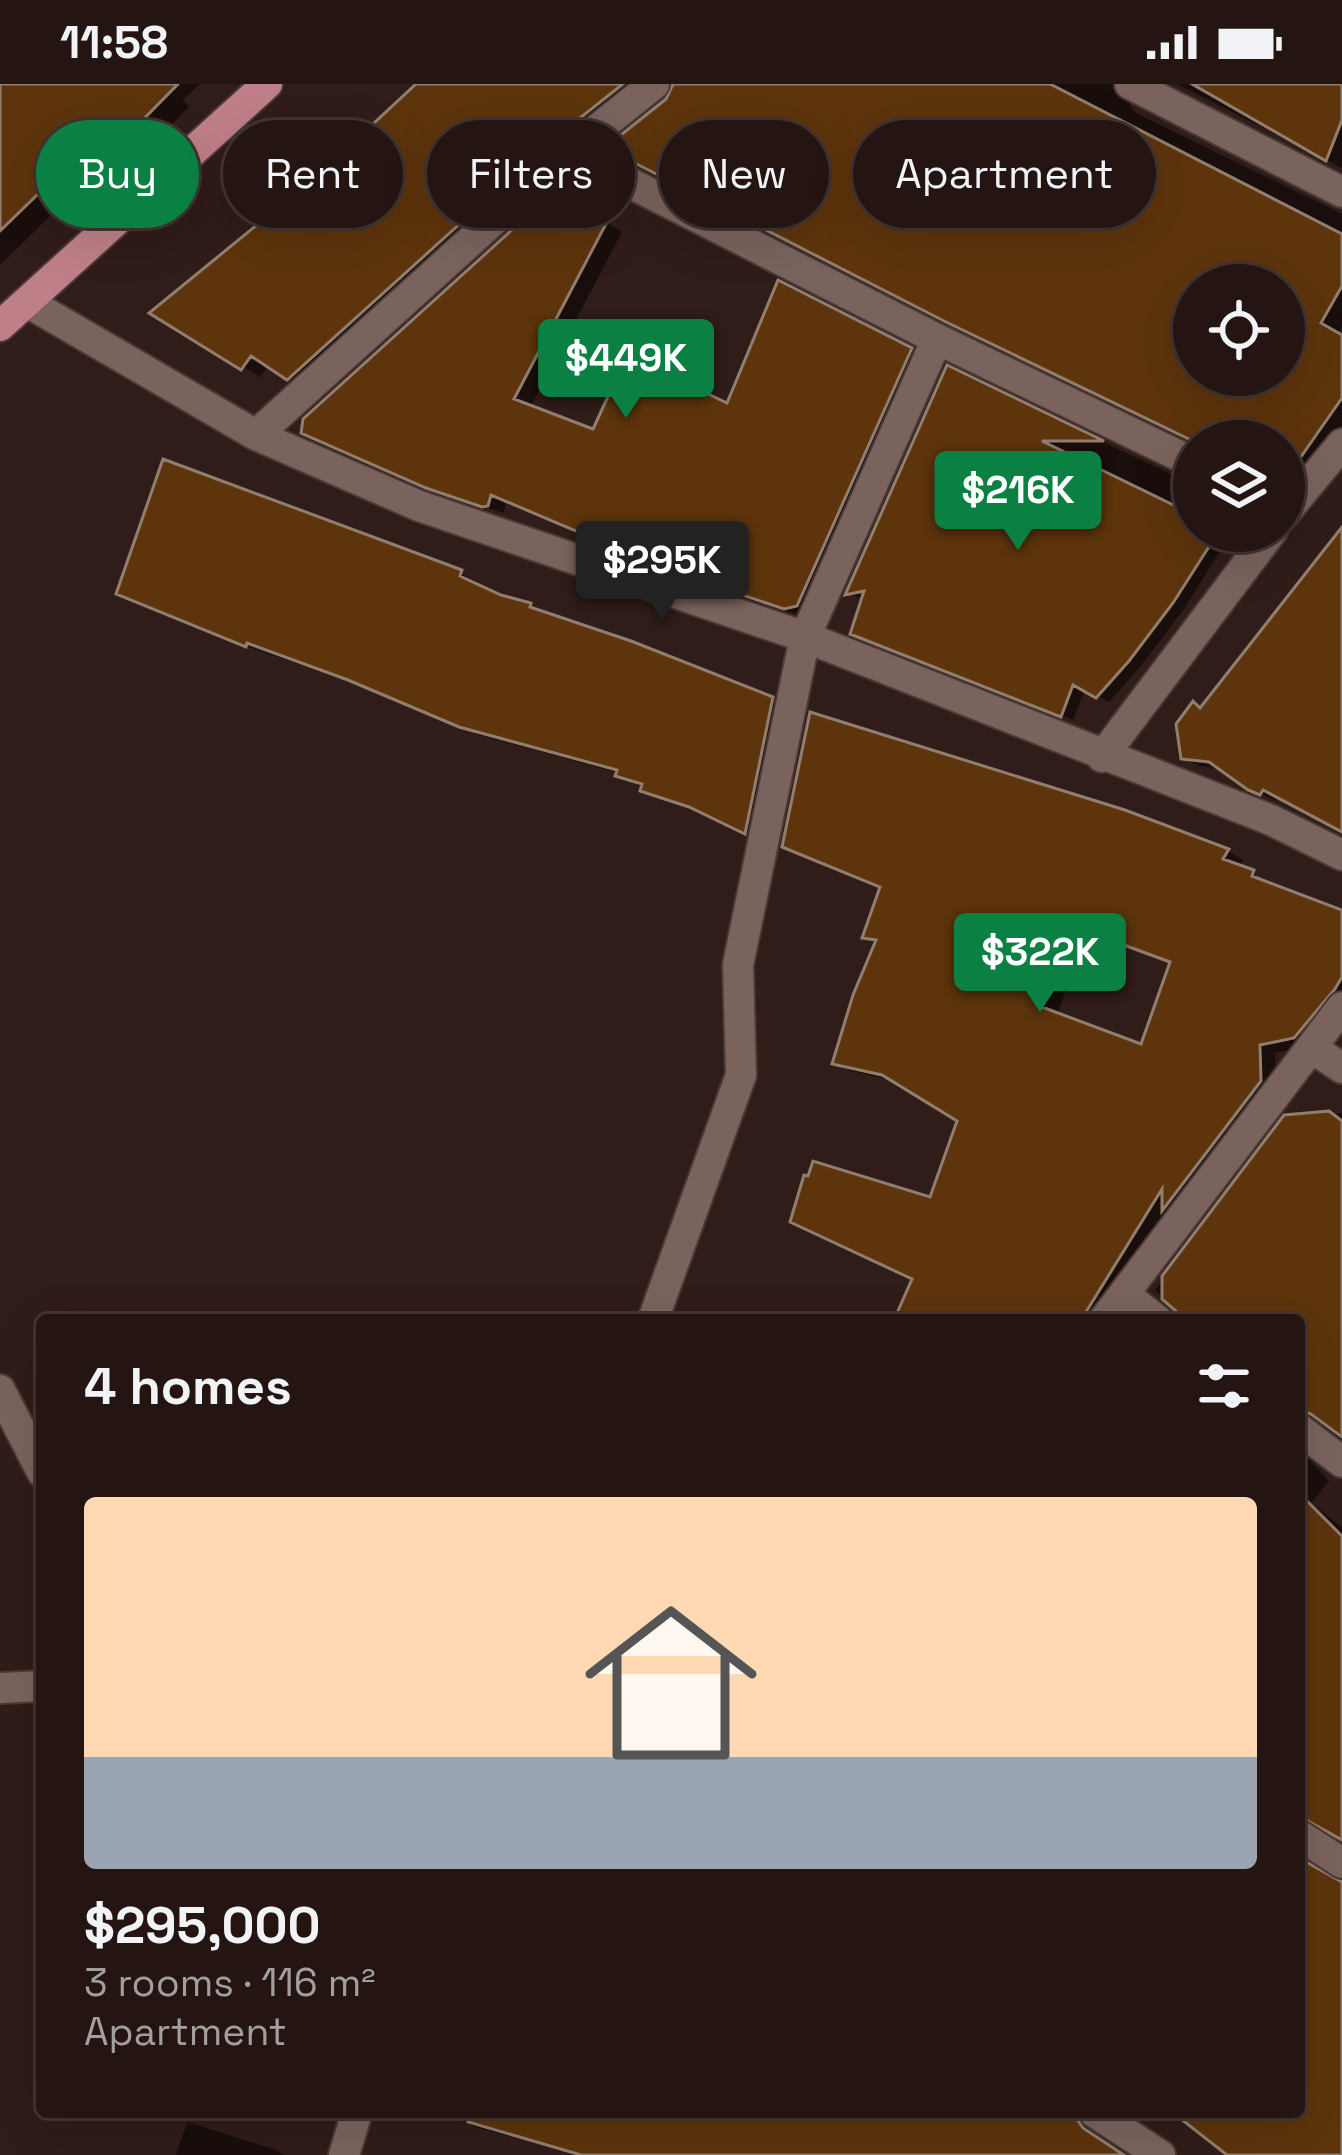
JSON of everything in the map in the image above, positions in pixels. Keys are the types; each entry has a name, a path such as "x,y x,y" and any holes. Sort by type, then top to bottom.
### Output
{"main road":[{"path":"0,326 267,84"}],"street":[{"path":"609,120 654,84"},
{"path":"1130,84 1342,192"},
{"path":"635,186 1173,453"},
{"path":"256,435 485,228"},
{"path":"27,302 256,435 418,506 805,637 1271,820 1342,855"},
{"path":"655,1314 741,1075 738,965 805,637 938,340"},
{"path":"1305,487 1342,443"},
{"path":"1102,757 1254,552"},
{"path":"1109,1314 1342,1007"},
{"path":"1313,1049 1342,1068"},
{"path":"1124,1294 1149,1314"},
{"path":"0,1390 36,1460"},
{"path":"1305,1434 1342,1462"},
{"path":"0,1688 36,1686"},
{"path":"1305,1839 1342,1863"},
{"path":"344,2155 355,2118"},
{"path":"1103,2118 1160,2155"}],"building":[{"path":"0,84 178,84 143,120 36,120 36,196 0,231"},
{"path":"416,84 623,84 577,120 427,120 427,228 455,228 287,380 251,356 241,370 149,313 253,228 403,228 403,120 377,120"},
{"path":"673,84 1050,84 1120,120 853,120 853,228 1156,228 1156,138 1342,234 1342,286 1321,323 1342,335 1342,398 1305,451 1305,420 1173,420 1173,431 762,228 829,228 829,120 659,120 659,175 635,163 635,124 666,99"},
{"path":"1192,84 1342,84 1342,120 1326,161"},
{"path":"514,228 604,228 514,399 593,429 627,355 727,403 778,280 912,348 797,606 784,609 668,570 491,495 488,506 482,507 426,488 301,433 303,419"},
{"path":"947,365 1104,441 1042,441 1173,505 1173,552 1206,552 1129,661 1096,698 1073,685 1061,717 850,634 864,591 845,595"},
{"path":"163,459 462,570 460,576 531,603 530,607 773,697 745,834 689,807 640,791 642,784 615,776 617,770 459,727 348,680 247,643 246,647 116,594"},
{"path":"1342,527 1342,832 1263,790 1260,795 1248,790 1209,762 1181,759 1176,724 1193,701 1200,708"},
{"path":"810,712 1125,810 1229,849 1223,859 1254,870 1252,876 1342,910 1342,977 1335,989 1294,1038 1260,1045 1261,1081 1162,1211 1162,1189 1085,1314 897,1314 912,1279 790,1222 813,1161 930,1197 957,1121 882,1075 832,1064 876,940 862,938 880,887 782,847","holes":["1072,926 1170,962 1141,1044 1042,1007"]},
{"path":"1329,1111 1342,1121 1342,1437 1305,1412 1305,1314 1179,1314 1162,1299 1162,1276 1284,1115"},
{"path":"1305,1499 1342,1536 1342,1840 1305,1819"},
{"path":"1305,1861 1342,1882 1342,2155 1227,2155 1180,2118 1305,2118"},
{"path":"468,2118 1076,2118 1083,2128 1124,2155 581,2155 468,2122"}]}
